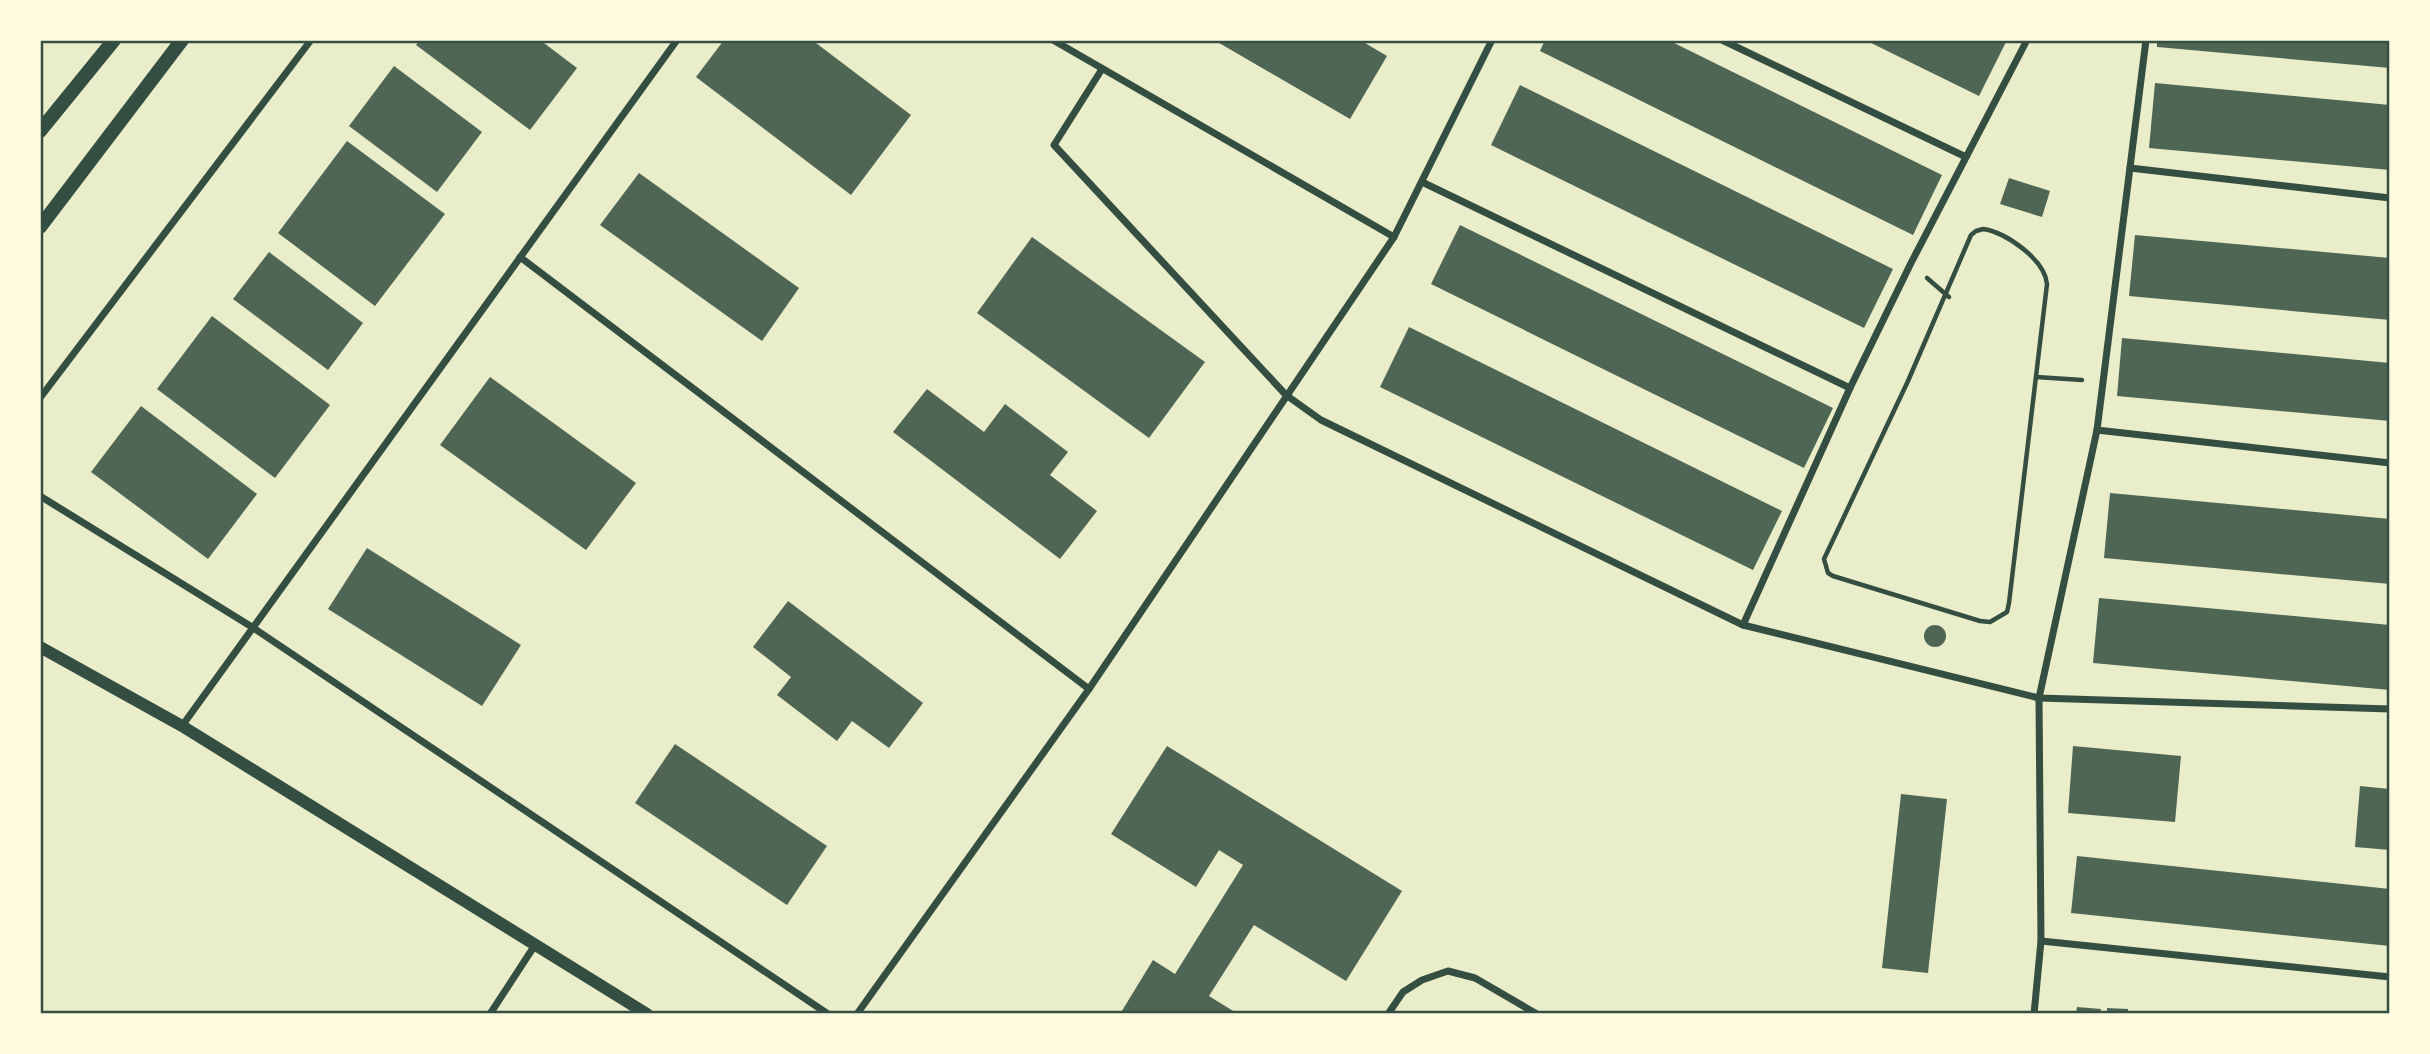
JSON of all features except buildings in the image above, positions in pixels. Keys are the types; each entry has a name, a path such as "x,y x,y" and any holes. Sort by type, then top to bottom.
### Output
{"main road":[{"path":"40,131 114,40"},
{"path":"40,227 182,40"}],"street":[{"path":"40,398 311,40"},
{"path":"182,726 677,40"},
{"path":"1053,40 1394,237"},
{"path":"857,1014 1089,690 1394,237 1492,40"},
{"path":"1722,40 1966,157"},
{"path":"1743,625 1850,388 1911,263 2027,40"},
{"path":"2034,1014 2041,940 2039,698 2098,430 2146,40"},
{"path":"1102,69 1054,145 1286,395 1321,420 1743,625 2039,698 2390,709"},
{"path":"2130,168 2390,198"},
{"path":"1422,182 1850,388"},
{"path":"520,257 1089,690"},
{"path":"2098,430 2390,463"},
{"path":"40,496 252,627 828,1014"},
{"path":"40,639 46,649 182,726 647,1014"},
{"path":"2041,940 2390,977"},
{"path":"490,1014 535,945"},
{"path":"1388,1014 1403,992 1422,980 1448,971 1475,978 1537,1014"}],"path":[{"path":"1989,230 2018,245 2043,269 2046,277 2036,377 2007,612 1990,622 1980,621 1828,573 1824,559 1908,381 1971,235 1976,231 1989,230"},
{"path":"2036,377 2104,382"}]}
